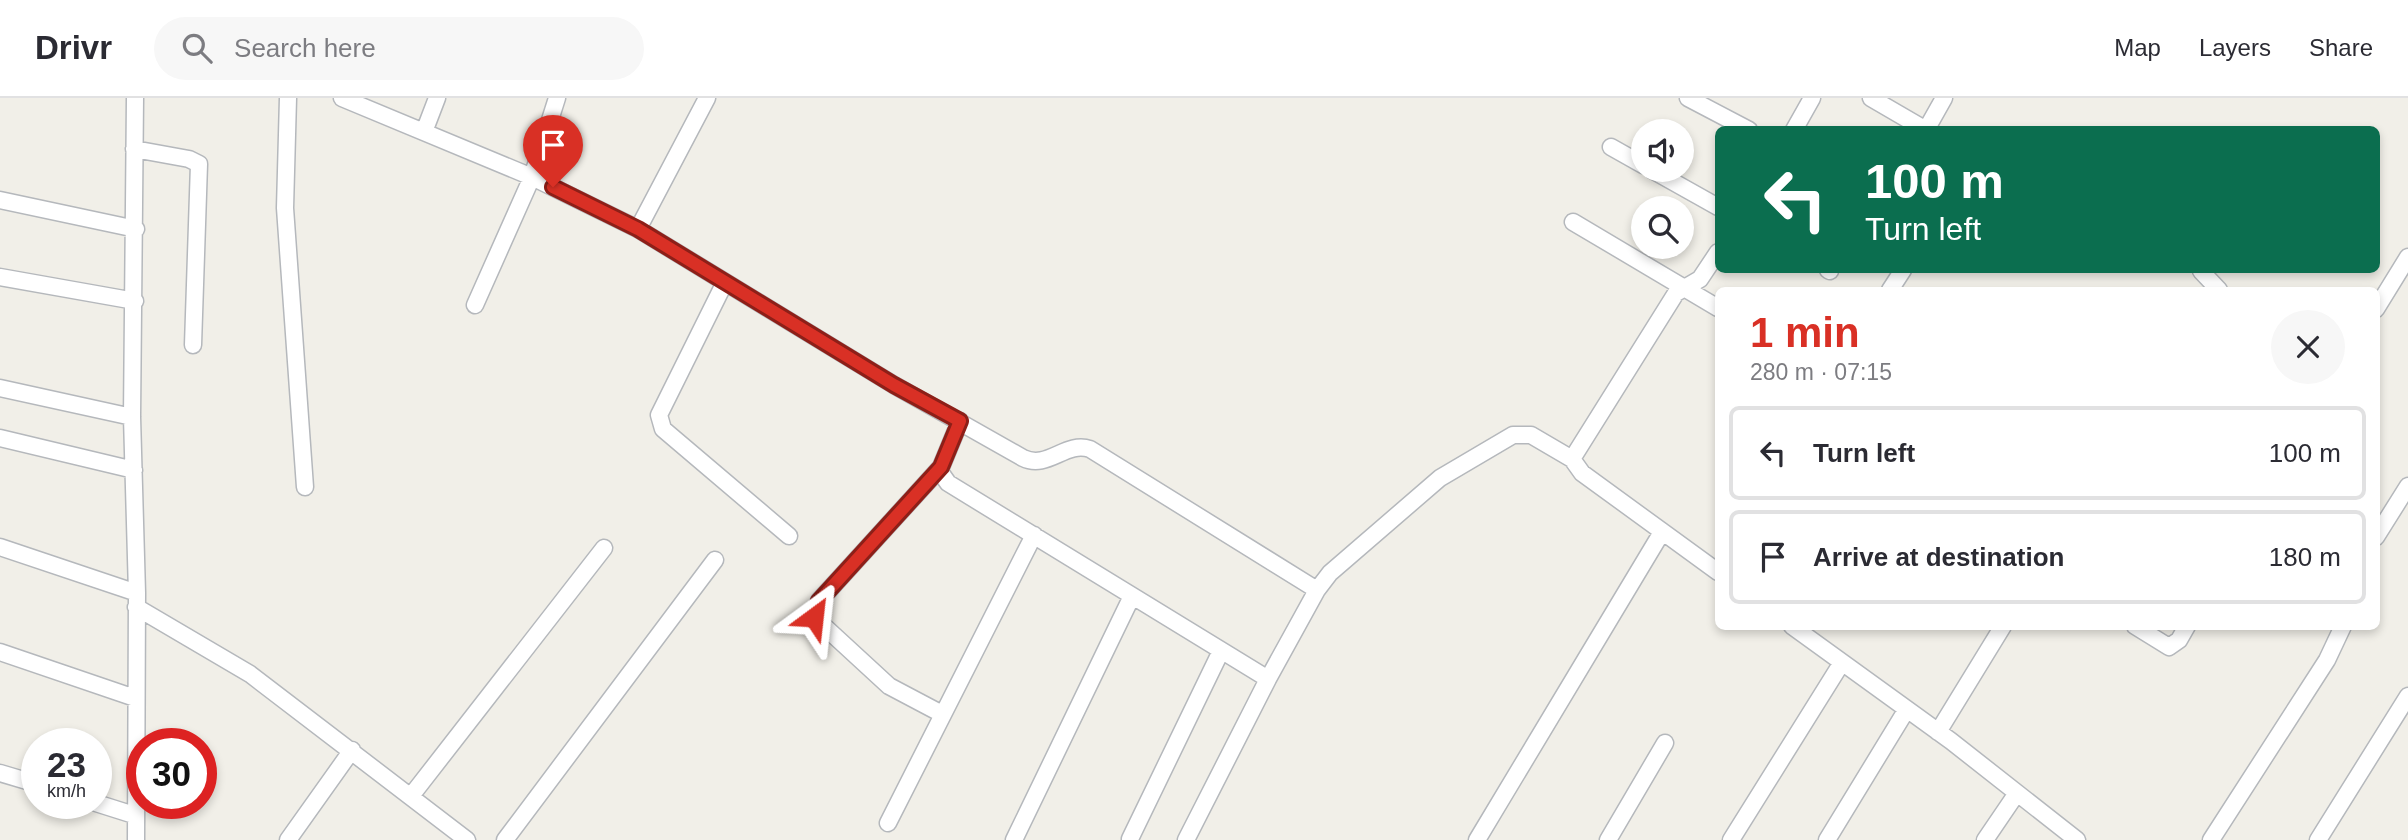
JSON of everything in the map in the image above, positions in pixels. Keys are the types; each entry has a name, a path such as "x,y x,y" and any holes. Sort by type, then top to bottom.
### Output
{"street":[{"path":"135,98 136,229 132,417 136,600 135,728"},
{"path":"288,98 285,208 305,487"},
{"path":"342,98 531,177 638,229 894,385 1031,462 1051,458 1080,446 1090,449 1317,590"},
{"path":"425,132 437,98"},
{"path":"475,305 531,177 557,98"},
{"path":"638,229 707,98"},
{"path":"1688,98 1741,126"},
{"path":"1796,126 1812,98"},
{"path":"1871,98 1919,126"},
{"path":"1928,126 1944,98"},
{"path":"1611,146 1631,158"},
{"path":"134,149 189,159 199,164 193,345"},
{"path":"1673,182 1715,205"},
{"path":"0,200 136,229"},
{"path":"1573,222 1715,306"},
{"path":"1572,458 1633,358 1682,288 1700,279 1715,256"},
{"path":"2380,302 2408,257"},
{"path":"2203,273 2216,287"},
{"path":"0,277 135,301"},
{"path":"725,282 659,415 659,422 663,429 789,536"},
{"path":"0,388 132,417"},
{"path":"942,715 903,695 878,678 814,617 819,601 941,467 960,421"},
{"path":"1186,840 1317,590 1358,545 1408,503 1440,478 1513,435 1531,435 1572,458 1581,473 1715,570"},
{"path":"0,438 134,470"},
{"path":"941,467 941,473 948,483 1268,679"},
{"path":"2380,531 2408,486"},
{"path":"1477,840 1661,532"},
{"path":"888,823 1034,535"},
{"path":"0,547 136,600 250,674 467,840"},
{"path":"411,796 604,548"},
{"path":"505,840 715,560"},
{"path":"1014,840 1132,596"},
{"path":"1796,630 1938,732 2077,840"},
{"path":"1938,732 2001,630"},
{"path":"2141,630 2169,647 2179,640 2185,630"},
{"path":"2211,840 2327,660 2341,630"},
{"path":"1130,839 1221,651"},
{"path":"0,652 135,698"},
{"path":"1731,840 1841,664"},
{"path":"2318,840 2408,696"},
{"path":"1826,840 1907,709"},
{"path":"1608,840 1665,743"},
{"path":"288,840 352,750"},
{"path":"0,773 21,779"},
{"path":"1985,840 2017,793"},
{"path":"134,819 136,840"}],"route":[{"path":"553,187 638,229 894,385 960,421 941,467 819,601 814,609 814,617"}]}
